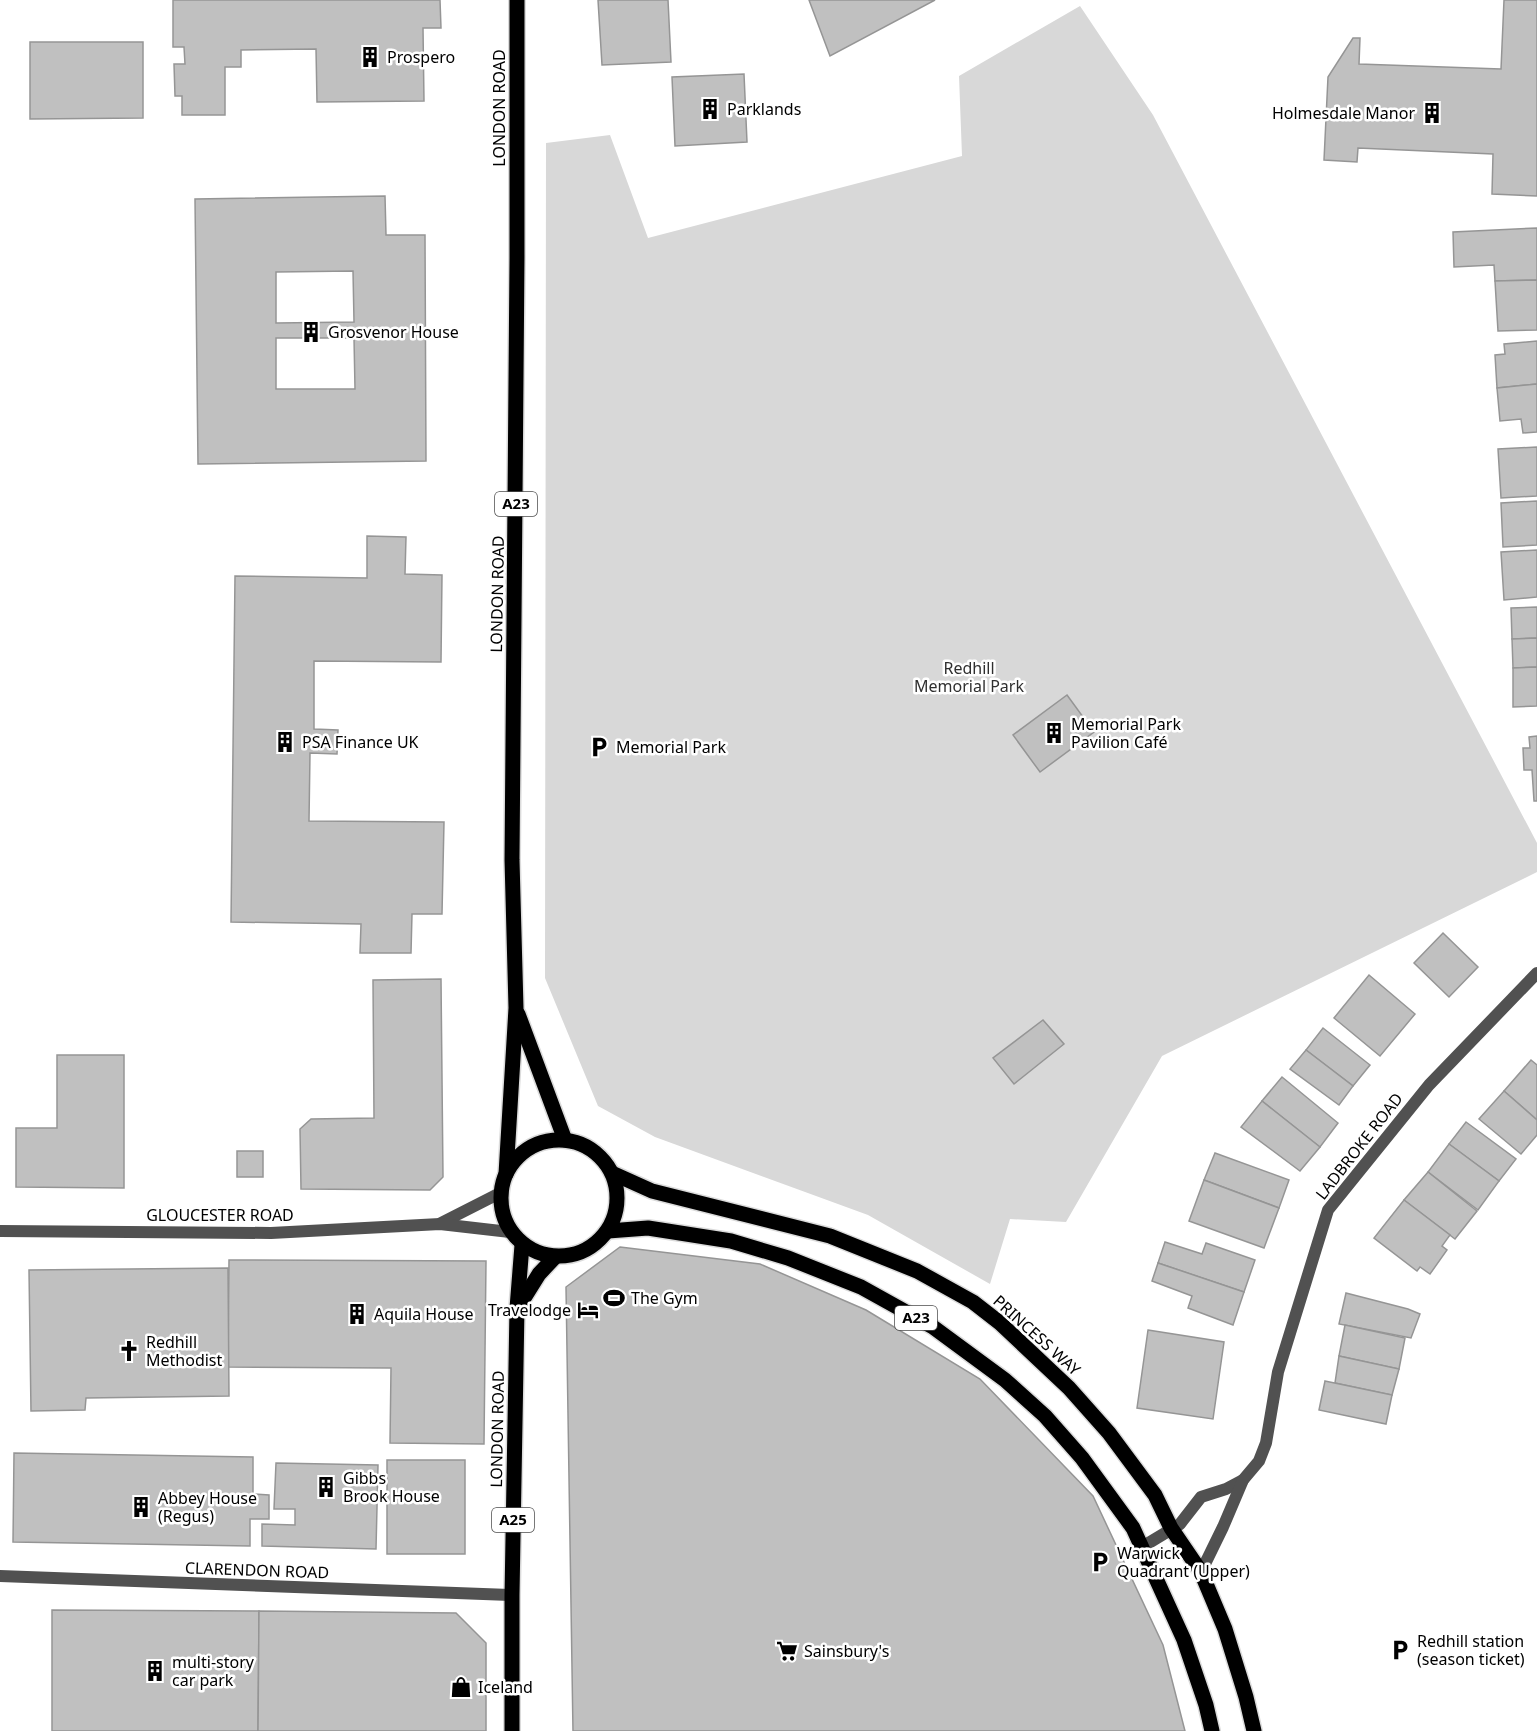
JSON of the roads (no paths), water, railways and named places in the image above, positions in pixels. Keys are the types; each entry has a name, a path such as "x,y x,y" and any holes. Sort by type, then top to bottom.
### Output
{"main road":[{"name":"LONDON ROAD","path":"506,1174 516,1008 512,860 517,0"},
{"name":"LONDON ROAD","path":"516,1008 565,1140"},
{"path":"550,1140 565,1140 585,1146 601,1157 612,1173 618,1192 616,1212 608,1231 594,1246 575,1255 555,1257 540,1254 522,1245 510,1232 502,1214 500,1193 506,1174 517,1157 530,1147 550,1140"},
{"name":"PRINCESS WAY","path":"612,1173 652,1191 830,1236 917,1272 973,1302 1000,1323 1069,1388 1109,1433 1155,1496 1171,1528 1201,1572 1225,1629 1254,1731"},
{"name":"A23","path":"608,1231 648,1228 731,1241 788,1258 861,1287 933,1327 1005,1380 1045,1416 1082,1458 1133,1528 1184,1640 1206,1705 1212,1731"},
{"name":"LONDON ROAD","path":"512,1731 512,1595 518,1308 522,1245"},
{"path":"518,1308 539,1274 555,1257"}],"street":[{"name":"LADBROKE ROAD","path":"1201,1572 1243,1480 1259,1461 1266,1443 1278,1372 1328,1210 1429,1085 1537,973"},
{"name":"GLOUCESTER ROAD","path":"440,1224 500,1193"},
{"name":"GLOUCESTER ROAD","path":"0,1231 271,1233 440,1224 510,1232"},
{"name":"LADBROKE ROAD","path":"1142,1547 1180,1524 1201,1497 1226,1489 1243,1480"},
{"name":"CLARENDON ROAD","path":"0,1576 512,1595"}],"place":[{"name":"Prospero","path":"370,57"},
{"name":"Parklands","path":"710,109"},
{"name":"Holmesdale Manor","path":"1432,113"},
{"name":"Grosvenor House","path":"311,332"},
{"name":"Memorial Park Pavilion Café","path":"1054,733"},
{"name":"PSA Finance UK","path":"285,742"},
{"name":"Memorial Park","path":"599,747"},
{"name":"The Gym","path":"614,1298"},
{"name":"Travelodge","path":"588,1310"},
{"name":"Aquila House","path":"357,1314"},
{"name":"Redhill Methodist","path":"129,1351"},
{"name":"Gibbs Brook House","path":"326,1487"},
{"name":"Abbey House (Regus)","path":"141,1507"},
{"name":"Warwick Quadrant (Upper)","path":"1100,1562"},
{"name":"Redhill station (season ticket)","path":"1400,1650"},
{"name":"Sainsbury's","path":"787,1651"},
{"name":"multi-story car park","path":"155,1671"},
{"name":"Iceland","path":"461,1687"}],"park label":[{"name":"Redhill Memorial Park","path":"969,677"}]}
